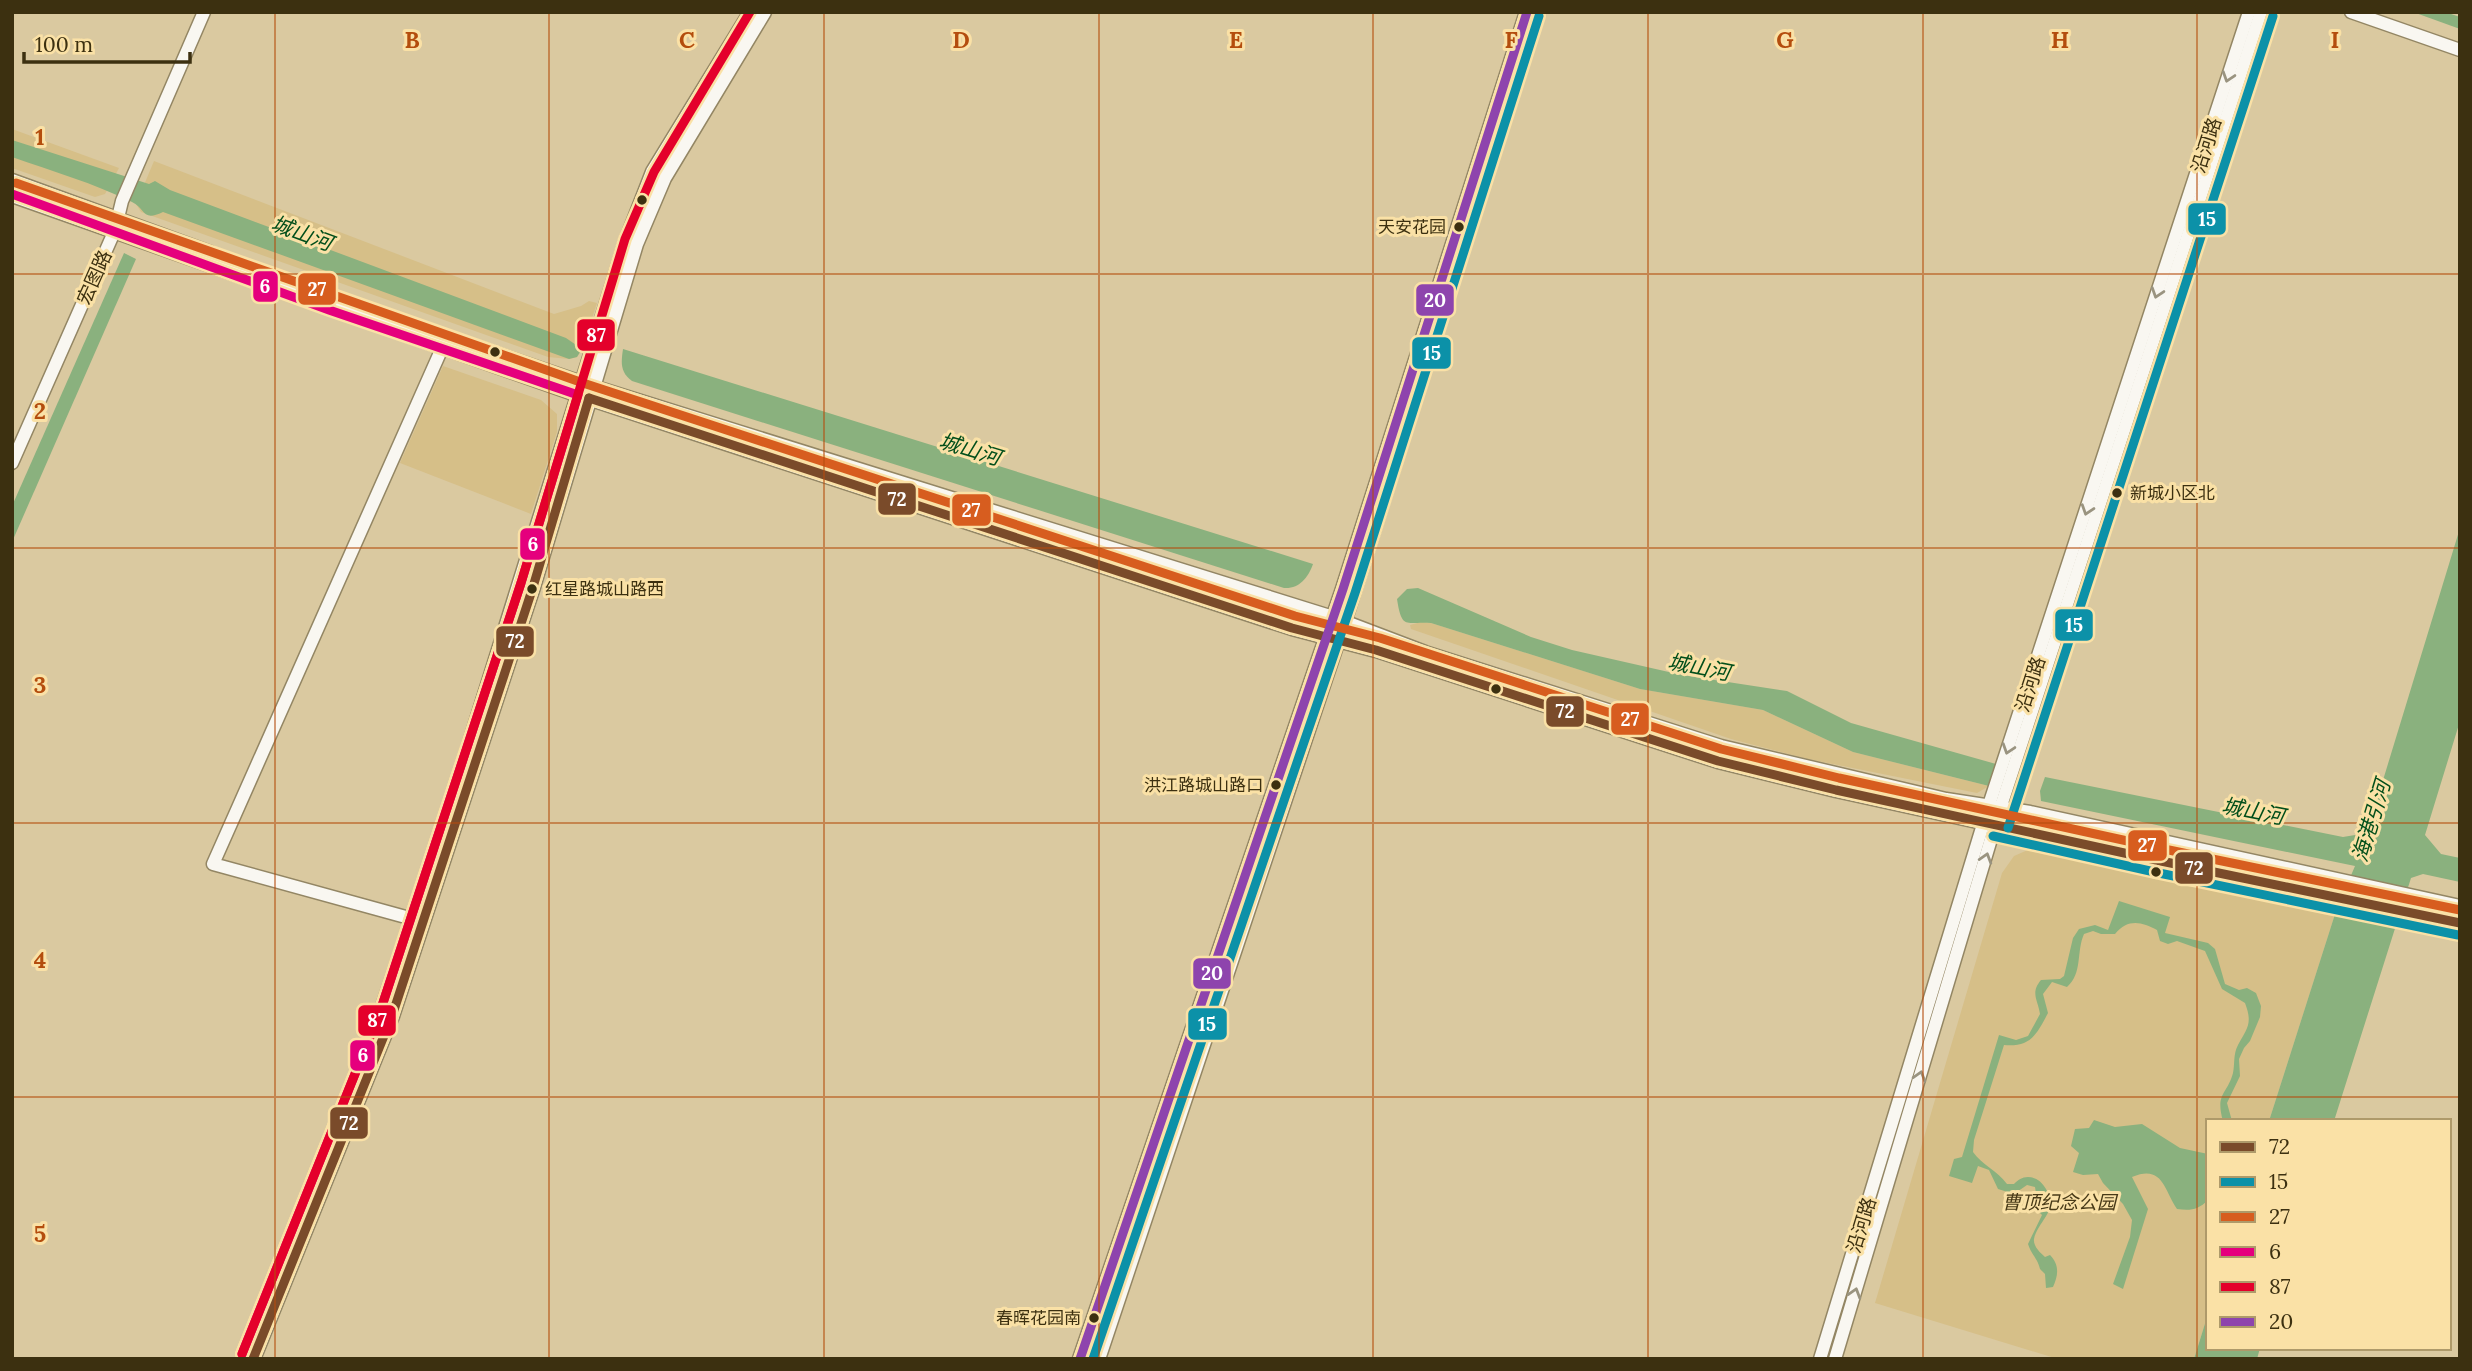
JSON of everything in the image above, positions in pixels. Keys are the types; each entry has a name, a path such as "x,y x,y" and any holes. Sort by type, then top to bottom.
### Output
{"main road":[{"path":"253,1359 392,1016 533,587 627,239 653,172 751,12"},
{"path":"245,1359 382,1010 636,244 664,178 764,12"},
{"path":"1339,620 1527,12"},
{"path":"1080,1359 1339,620 1536,12"},
{"path":"12,181 116,225 443,346 1339,620 1425,653 1721,747 1992,816 2337,898 2460,923"},
{"path":"12,195 116,225 333,299 586,391 1292,628 1332,638 1718,761 1836,790 1992,816 2030,813 2460,907"},
{"path":"1098,1359 1179,1122 1332,638"}],"street":[{"name":"宏图路","path":"12,463 116,225 122,201 204,12"},
{"name":"沿河路","path":"1820,1359 2249,12"},
{"name":"沿河路","path":"1835,1359 1992,816 2261,12"},
{"path":"2351,12 2460,50"},
{"path":"413,919 213,864 443,346"}],"green space":[{"path":"12,129 119,168 105,194 95,197 12,168"},
{"path":"154,161 554,314 589,301 597,303 582,349 577,357 569,359 548,357 141,212 136,204"},
{"path":"443,366 541,400 557,414 557,432 531,514 400,463"},
{"path":"1421,622 1640,689 1763,710 1853,752 1989,786 1977,793 1808,759 1731,739 1411,629 1410,625"},
{"name":"曹顶纪念公园","path":"2030,849 2182,884 2234,890 2336,911 2270,1119 2206,1119 2206,1320 2194,1359 2058,1359 1875,1303 2002,873 2014,856"}],"water":[{"path":"2413,12 2445,12 2460,17 2460,29"},
{"path":"12,140 149,184 155,181 170,190 566,338 582,349 577,357 569,359 163,212 148,215 132,202 117,195 12,157"},
{"path":"124,253 136,259 12,542 12,506"},
{"path":"623,349 1313,564 1302,582 1294,587 1284,588 632,381 622,367"},
{"name":"海港引河","path":"2460,528 2460,721 2425,835 2441,854 2460,858 2460,882 2423,874 2411,878 2335,1119 2270,1119 2336,911 2355,866 2041,801 2040,791 2045,777 2343,837 2361,834 2369,826"},
{"path":"1418,588 1531,637 1572,650 1682,675 1787,691 1851,723 1996,764 1989,786 1853,752 1763,710 1640,689 1431,623 1406,622 1401,616 1397,599 1407,589"},
{"path":"2119,901 2170,917 2165,933 2208,943 2215,949 2225,984 2239,990 2247,988 2256,993 2261,1006 2260,1017 2239,1059 2240,1076 2227,1103 2231,1119 2223,1119 2221,1099 2231,1080 2236,1048 2248,1026 2249,1016 2245,1003 2222,989 2205,951 2177,941 2168,944 2160,941 2157,930 2151,927 2135,923 2125,926 2115,934 2093,931 2084,934 2072,981 2067,987 2052,982 2043,994 2048,1013 2036,1034 2026,1042 2004,1045 1974,1140 1973,1152 2007,1184 2031,1177 2046,1189 2049,1210 2036,1232 2034,1242 2045,1257 2050,1255 2057,1267 2053,1287 2046,1288 2045,1274 2028,1244 2042,1215 2034,1207 2037,1200 2035,1187 2027,1185 2014,1194 1998,1189 1989,1170 1978,1166 1972,1183 1949,1176 1954,1159 1962,1157 1999,1035 2016,1040 2028,1036 2040,1014 2036,989 2041,980 2060,979 2064,976 2073,938 2079,929 2095,925 2108,930"},
{"path":"2094,1120 2115,1127 2142,1124 2180,1148 2206,1154 2206,1202 2194,1209 2177,1209 2156,1176 2142,1174 2132,1177 2148,1209 2123,1289 2113,1284 2130,1237 2132,1220 2123,1204 2098,1174 2083,1175 2073,1172 2079,1153 2071,1146 2075,1129 2089,1128"},
{"path":"2206,1320 2206,1350 2259,1350 2257,1359 2194,1359"}],"transit line":[{"name":"87","path":"242,1354 380,1012 521,583 625,239 654,172 750,12"},
{"name":"20","path":"1080,1359 1343,589 1527,12"},
{"name":"15","path":"1093,1359 1355,593 1539,16"},
{"name":"15","path":"2008,828 2273,16"},
{"name":"27","path":"16,183 583,383 1295,616 1380,638 1721,749 1839,778 2164,849 2460,910"},
{"name":"6","path":"12,194 329,310 578,395 521,583 380,1012 242,1354"},
{"name":"72","path":"589,398 1292,628 1376,650 1718,761 1836,790 2161,861 2460,923"},
{"name":"72","path":"253,1359 392,1016 533,587 589,398"},
{"name":"15","path":"1993,836 2458,935"}],"place":[{"name":"天安花园","path":"1459,227"},
{"name":"新城小区北","path":"2117,493"},
{"name":"红星路城山路西","path":"532,589"},
{"name":"洪江路城山路口","path":"1276,785"},
{"name":"春晖花园南","path":"1094,1318"}],"water label":[{"name":"城山河","path":"302,233"},
{"name":"城山河","path":"970,449"},
{"name":"城山河","path":"1699,667"},
{"name":"城山河","path":"2253,811"}]}
